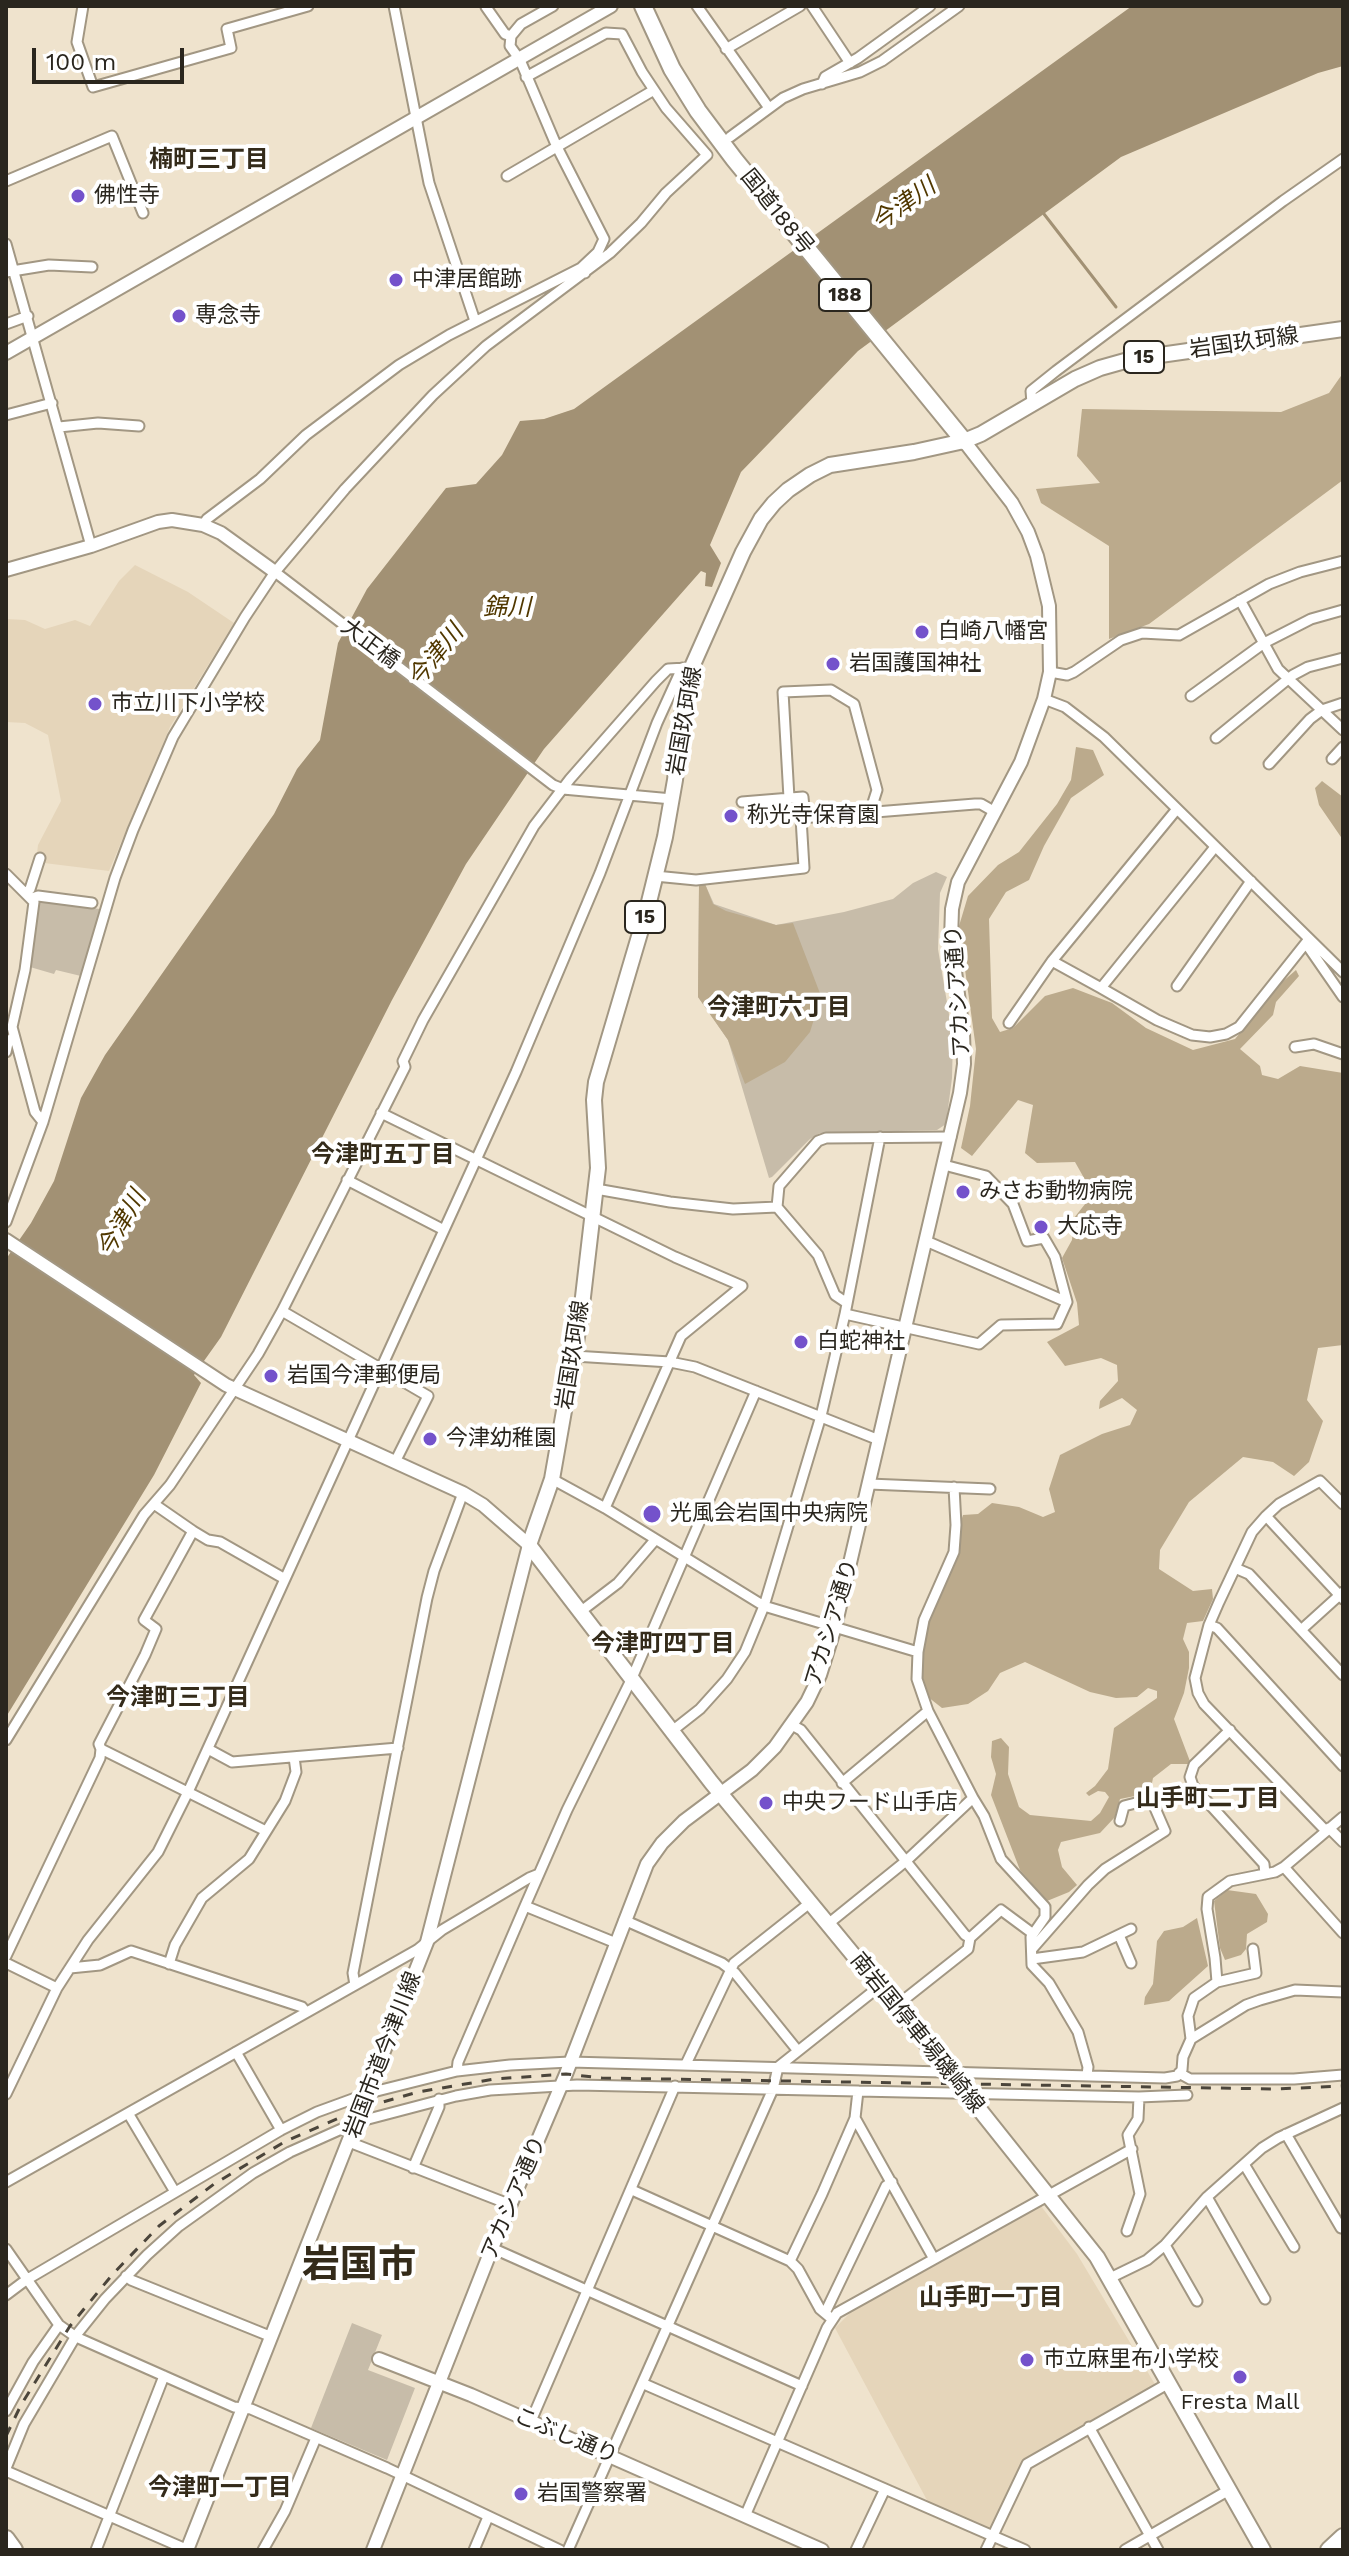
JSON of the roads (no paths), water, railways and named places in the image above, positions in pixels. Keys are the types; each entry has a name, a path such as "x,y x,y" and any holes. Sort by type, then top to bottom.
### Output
{"highway":[{"name":"国道188号","path":"643,6 683,88 743,169 964,441"},
{"path":"1329,2550 1343,2537"},
{"path":"6,2539 14,2550"}],"main road":[{"name":"岩国玖珂線","path":"529,1545 552,1479 574,1356 598,1168 594,1100 596,1082 655,876 672,799 687,668 761,519 788,490 830,465 964,441 1075,379 1132,359 1343,329"},
{"name":"南岩国停車場磯崎線","path":"529,1545 721,1794 1097,2257 1263,2550"}],"street":[{"path":"83,6 77,42 93,87 231,48 227,29 308,6"},
{"path":"394,6 429,183 475,321"},
{"path":"203,525 260,479 306,435 376,382 423,350 475,321 583,270 598,252 604,239 557,147 520,60 510,46 511,36 521,24 553,6"},
{"path":"6,353 611,6"},
{"path":"697,6 769,108"},
{"path":"726,49 800,6"},
{"path":"812,6 850,63"},
{"path":"822,84 825,77 850,63 930,6"},
{"path":"730,137 769,108 803,89 860,72 882,61 959,6"},
{"path":"486,7 505,34 511,36"},
{"path":"6,1222 43,1122 115,878 154,779 190,706 278,574 345,489 473,356 625,240 666,193 707,155 654,90 622,34 611,32 526,77"},
{"path":"507,176 654,90"},
{"path":"6,181 112,136 143,213"},
{"path":"1032,403 1031,391 1056,371 1343,159"},
{"path":"6,244 10,271 28,316 91,546"},
{"path":"10,271 49,265 92,267"},
{"path":"6,324 28,316"},
{"path":"6,415 52,403"},
{"path":"59,427 98,423 139,426"},
{"name":"アカシア通り","path":"373,2550 492,2248 561,2086 647,1864 684,1821 752,1770 775,1747 807,1702 820,1675 835,1627 951,1137 964,1064 951,940 952,909 958,882 1021,762 1044,699 1050,672 1049,606 1037,556 1012,503 964,441"},
{"path":"6,570 91,546 158,522 183,521 221,533 278,574"},
{"path":"1050,672 1067,675 1121,640 1142,633 1179,635 1269,584 1343,561"},
{"name":"大正橋","path":"278,574 553,785 563,789"},
{"path":"1240,600 1278,669 1343,730"},
{"path":"1191,696 1264,643 1311,619 1343,610"},
{"path":"1216,738 1288,678 1308,667 1343,658"},
{"path":"6,1740 144,1515 170,1485 235,1390 282,1311 405,1067 403,1061 462,949 534,826 656,681 668,669 687,668"},
{"path":"6,2094 57,1988 88,1940 158,1852 188,1792 477,1159 556,981 657,723 687,668"},
{"path":"789,798 783,692 831,690 854,704 877,790 870,812"},
{"path":"1044,699 1065,707 1104,737 1251,881 1308,942 1343,972"},
{"path":"1269,764 1322,710 1343,703"},
{"path":"1332,759 1343,747"},
{"path":"563,789 672,799"},
{"path":"742,802 803,797 805,818"},
{"path":"655,876 696,880 804,868 801,818 975,804 995,812"},
{"path":"1009,1023 1052,961 1177,809"},
{"path":"1101,988 1215,847"},
{"path":"29,895 40,858"},
{"path":"7,878 34,902 32,931 12,1027 35,1112 43,1122"},
{"path":"1177,986 1251,881"},
{"path":"29,895 92,903"},
{"path":"1052,961 1157,1020 1192,1035 1210,1037 1239,1027 1308,942"},
{"path":"1308,942 1343,997"},
{"path":"6,1052 13,1037"},
{"path":"1295,1047 1314,1044 1343,1054"},
{"path":"381,1113 675,1257 742,1286 681,1336 605,1508"},
{"path":"672,1731 700,1709 727,1679 745,1652 764,1606 821,1416 880,1137"},
{"path":"944,1165 986,1176 1013,1204 1027,1241 1044,1238 1055,1257 1067,1302 1057,1324 1001,1325 979,1344 906,1327 846,1308 835,1295 818,1255 777,1207 779,1186 818,1141 826,1138 951,1137"},
{"path":"347,1180 444,1230"},
{"path":"596,1189 733,1209 777,1207"},
{"path":"7,1241 214,1378 463,1493 483,1505 529,1545"},
{"path":"926,1241 1067,1302"},
{"path":"282,1311 428,1396 395,1462"},
{"path":"574,1356 670,1362 695,1367 879,1440"},
{"path":"457,2071 458,2062 567,1810 632,1678 756,1391"},
{"path":"552,1479 764,1606 918,1652"},
{"path":"1343,1504 1320,1481 1279,1504 1252,1532 1209,1625 1195,1678 1204,1704 1343,1842"},
{"path":"869,1484 990,1489"},
{"path":"954,1487 954,1552 924,1620 917,1679 928,1711 984,1816 1001,1859 1045,1907 1045,1917 1032,1933 1032,1965 1049,1983 1078,2032 1088,2067 1087,2075"},
{"path":"355,1985 353,1973 434,1571 463,1493"},
{"path":"154,1504 208,1540 220,1542 285,1579"},
{"path":"1266,1516 1342,1595 1301,1630"},
{"path":"6,1956 100,1758 99,1744 156,1629 144,1620 193,1531"},
{"path":"580,1612 618,1583 655,1540"},
{"name":"岩国市道今津川線","path":"188,2550 427,1942 529,1545"},
{"path":"1235,1568 1249,1574 1343,1675"},
{"path":"1209,1625 1217,1628 1343,1766"},
{"path":"842,1783 928,1711"},
{"path":"792,1725 801,1730 970,1938"},
{"path":"1230,1730 1194,1765 1190,1777 1193,1786 1264,1864 1265,1874"},
{"path":"208,1749 232,1762 398,1748"},
{"path":"101,1749 266,1831"},
{"path":"169,1964 175,1945 202,1898 249,1859 266,1831 293,1783 296,1772 294,1757"},
{"path":"828,1924 906,1861 973,1798"},
{"path":"1032,1954 1088,1885 1105,1869 1165,1831 1151,1799 1124,1806 1120,1821"},
{"path":"1217,1982 1208,1897 1230,1881 1284,1867 1343,1817"},
{"path":"1284,1867 1343,1933"},
{"path":"6,2182 355,1985 539,1874"},
{"path":"686,2064 729,1969 811,1902"},
{"path":"525,1906 616,1943"},
{"path":"896,2006 968,1949 970,1938 1001,1910 1032,1933"},
{"path":"624,1920 722,1963 798,2051"},
{"path":"1032,1954 1083,1952 1131,1929"},
{"path":"1119,1935 1131,1963"},
{"path":"1179,2073 1191,2039 1188,2016 1194,1998 1217,1982 1256,1973 1253,1949"},
{"path":"70,1968 100,1965 131,1951 302,2007 306,2012"},
{"path":"6,1963 57,1988"},
{"path":"568,2550 773,2089 778,2067 880,1986"},
{"path":"1191,2039 1246,2005 1260,2000 1295,1990 1343,1992"},
{"path":"236,2052 281,2130"},
{"path":"6,2295 26,2280 175,2192 317,2112 369,2093 457,2071 570,2062 1165,2078 1179,2073 1190,2079 1294,2079 1343,2075"},
{"path":"188,2550 6,2469 24,2424 76,2337 126,2276 179,2226 253,2173 290,2152 357,2122 439,2099 490,2090 561,2086 675,2086 1139,2097 1187,2095"},
{"path":"531,2421 675,2086"},
{"path":"790,2261 855,2118 858,2091"},
{"path":"1127,2231 1140,2194 1128,2135 1138,2119 1139,2097"},
{"path":"413,2168 439,2107 439,2099"},
{"path":"1110,2278 1147,2260 1165,2245 1207,2197 1262,2148 1343,2108"},
{"path":"128,2113 175,2192"},
{"path":"855,2118 934,2259"},
{"path":"1286,2134 1341,2228"},
{"path":"349,2142 511,2205"},
{"path":"828,2316 1132,2149"},
{"path":"1244,2164 1294,2247"},
{"path":"745,2516 778,2444 828,2316 886,2186 892,2182"},
{"path":"632,2190 790,2261 798,2269 820,2309 828,2316"},
{"path":"1207,2197 1265,2299"},
{"path":"1165,2245 1197,2301"},
{"path":"492,2248 802,2386"},
{"path":"6,2249 59,2325 76,2337 234,2407 245,2408 316,2438 560,2550"},
{"path":"126,2276 272,2337"},
{"path":"6,2411 33,2362 59,2325"},
{"name":"こぶし通り","path":"379,2359 531,2421 817,2549"},
{"path":"96,2550 164,2376"},
{"path":"986,2550 1027,2464 1169,2383"},
{"path":"644,2384 1025,2550"},
{"path":"1089,2427 1158,2550"},
{"path":"263,2550 285,2511 316,2438"},
{"path":"856,2550 885,2489"},
{"path":"1125,2550 1229,2490"},
{"path":"474,2550 488,2517"}],"water":[{"name":"錦川","path":"1132,6 1343,6 1343,66 1318,73 1121,157 858,351 741,472 710,545 721,563 712,587 705,586 706,573 701,571 544,749 466,864 392,1000 221,1337 194,1375 201,1383 154,1475 6,1717 6,1259 31,1223 54,1181 81,1098 105,1055 274,814 297,769 320,740 338,643 367,589 446,488 476,484 502,455 520,421 544,419 574,409"}],"waterway":[{"path":"1044,214 1116,307"}],"railway":[{"path":"6,2436 21,2405 70,2326 112,2275 159,2226 214,2184 286,2141 362,2108 418,2092 495,2079 566,2074 602,2078 1277,2089 1343,2086"}],"place":[{"name":"佛性寺","path":"78,196"},
{"name":"中津居館跡","path":"396,280"},
{"name":"専念寺","path":"179,316"},
{"name":"白崎八幡宮","path":"922,632"},
{"name":"岩国護国神社","path":"833,664"},
{"name":"市立川下小学校","path":"95,704"},
{"name":"称光寺保育園","path":"731,816"},
{"name":"みさお動物病院","path":"963,1192"},
{"name":"大応寺","path":"1041,1227"},
{"name":"白蛇神社","path":"801,1342"},
{"name":"岩国今津郵便局","path":"271,1376"},
{"name":"今津幼稚園","path":"430,1439"},
{"name":"光風会岩国中央病院","path":"652,1514"},
{"name":"中央フード山手店","path":"766,1803"},
{"name":"市立麻里布小学校","path":"1027,2360"},
{"name":"Fresta Mall","path":"1240,2377"},
{"name":"岩国警察署","path":"521,2494"}],"district":[{"name":"楠町三丁目","path":"209,160"},
{"name":"今津町六丁目","path":"779,1008"},
{"name":"今津町五丁目","path":"383,1155"},
{"name":"今津町四丁目","path":"663,1644"},
{"name":"今津町三丁目","path":"178,1698"},
{"name":"山手町二丁目","path":"1208,1799"},
{"name":"岩国市","path":"359,2266"},
{"name":"山手町一丁目","path":"991,2298"},
{"name":"今津町一丁目","path":"220,2488"}],"water label":[{"name":"今津川","path":"904,205"},
{"name":"今津川","path":"436,656"},
{"name":"今津川","path":"122,1224"}]}
